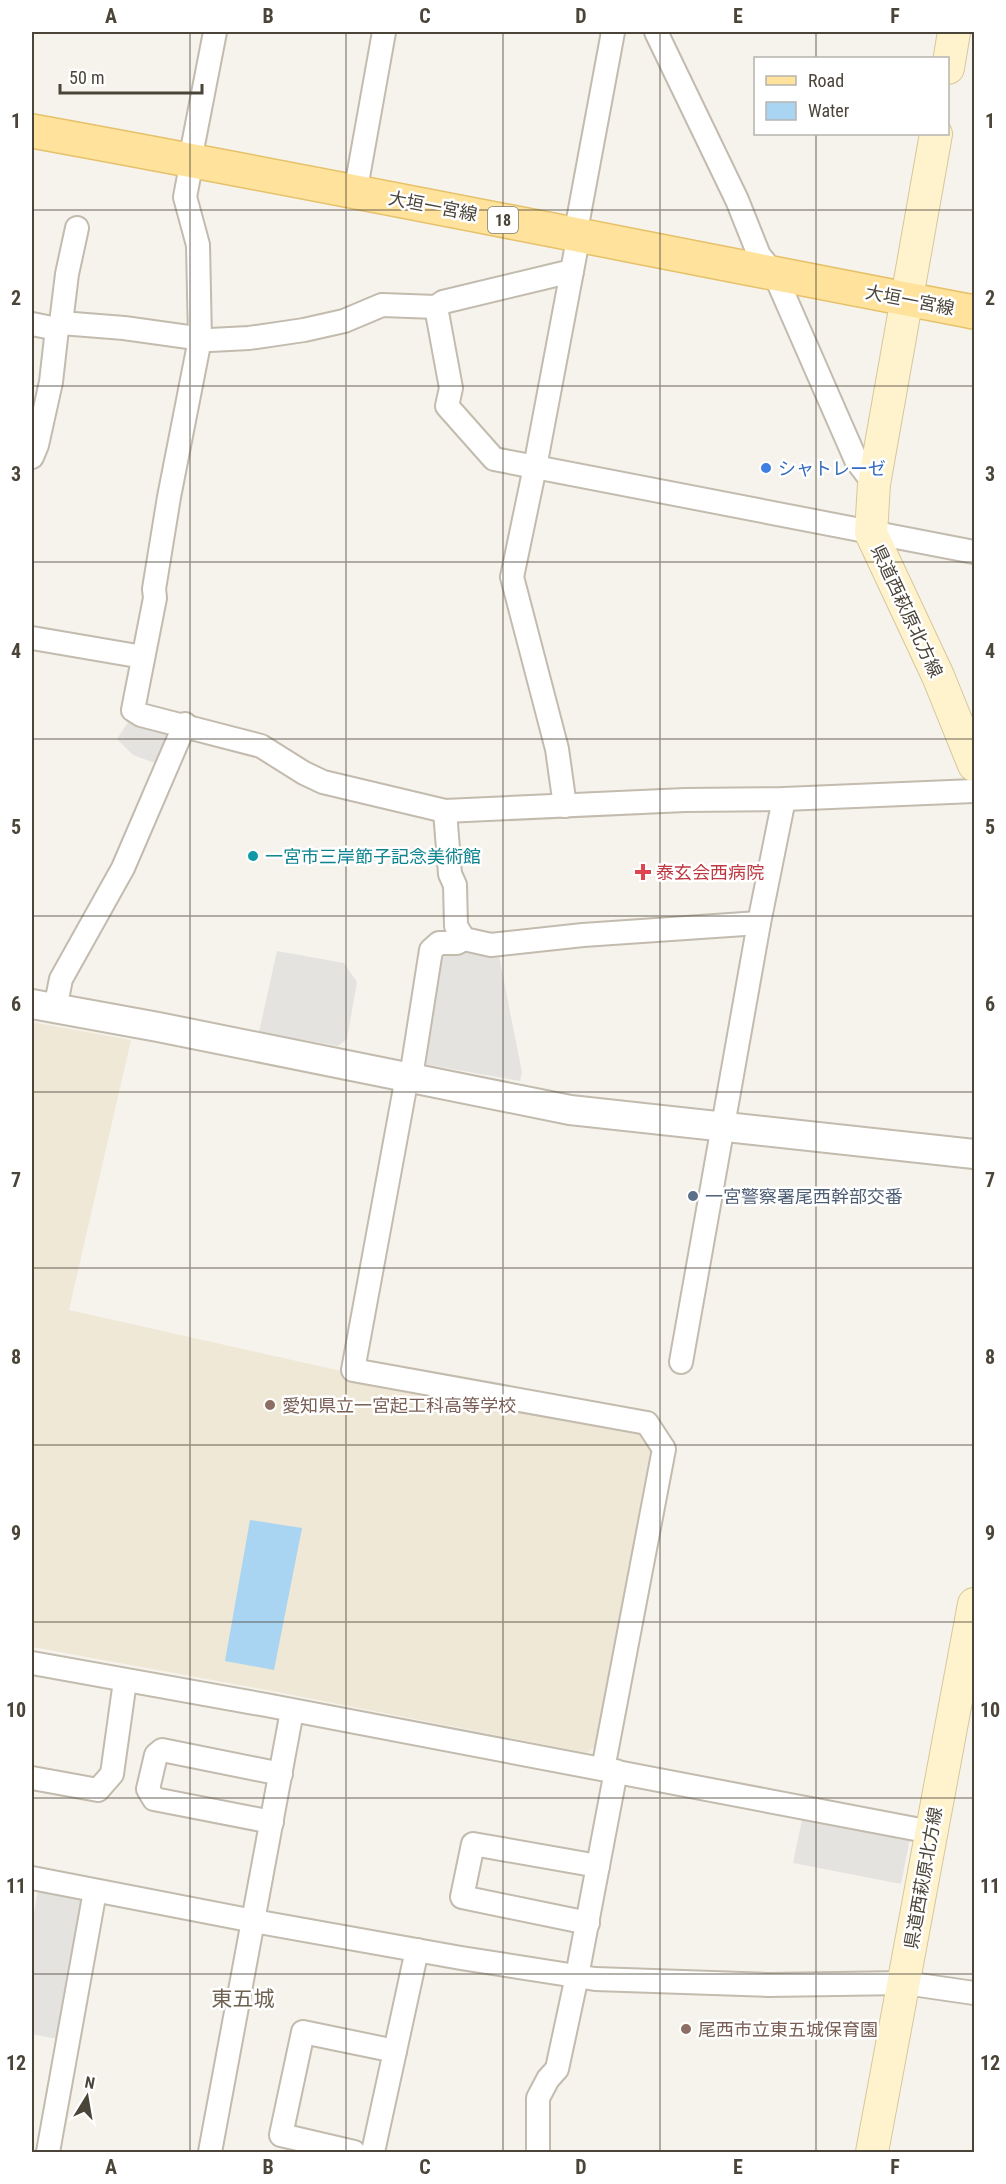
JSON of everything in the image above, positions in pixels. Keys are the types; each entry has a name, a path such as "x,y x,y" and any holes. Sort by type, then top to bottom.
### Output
{"main road":[{"path":"949,62 954,32"},
{"name":"大垣一宮線","path":"32,114 192,153 910,291 975,312"},
{"name":"大垣一宮線","path":"32,131 358,177 579,227"},
{"name":"県道西萩原北方線","path":"936,135 874,484 871,533 938,676 975,765"},
{"name":"大垣一宮線","path":"910,291 975,294"},
{"name":"県道西萩原北方線","path":"872,2152 975,1604"}],"street":[{"path":"215,32 185,197 198,245 200,339 169,497 154,589 155,598 133,710 261,746 323,782 445,811 685,800 784,799 975,791"},
{"path":"358,177 384,32"},
{"path":"565,806 557,749 512,577 572,271 612,32"},
{"path":"656,32 737,200 856,460 874,484"},
{"path":"32,457 37,445 51,382 67,274 77,228"},
{"path":"32,324 124,328 200,339 249,338 304,330 344,321 381,305 436,307 454,299 572,271"},
{"path":"436,307 451,388 447,406 494,459 975,552"},
{"path":"32,638 143,657"},
{"path":"185,724 123,868 61,979 43,1006 570,1110 975,1154"},
{"path":"681,1362 759,922 784,799"},
{"path":"445,811 450,874 455,885 456,926 464,939"},
{"path":"537,2152 538,2098 548,2079 557,2069 588,1923 610,1770 664,1449 647,1423 353,1370 431,950 439,943 457,943 464,939 491,945 583,935 759,922"},
{"path":"32,1663 931,1832"},
{"path":"32,1778 98,1790 112,1773 125,1681"},
{"path":"210,2152 292,1711"},
{"path":"272,1822 154,1799 148,1789 156,1755 162,1750 281,1774"},
{"path":"588,1923 462,1897 473,1844 598,1866"},
{"path":"32,1878 254,1921 595,1979 768,1985 905,1983 975,1993"},
{"path":"48,2152 95,1891"},
{"path":"373,2152 417,1950"},
{"path":"354,2152 281,2135 303,2032 395,2051"}],"shaded area":[{"path":"130,719 173,733 160,765 133,755 117,739"},
{"path":"440,949 498,951 522,1072 520,1081 424,1064"},
{"path":"277,951 344,963 357,982 347,1039 338,1046 259,1032"},
{"name":"愛知県立一宮起工科高等学校","path":"32,1022 131,1040 69,1310 377,1379 640,1431 653,1451 599,1743 587,1753 272,1691 32,1647"},
{"path":"803,1815 911,1833 901,1884 793,1863"},
{"path":"38,1890 89,1900 62,2040 32,2034 32,1925"}],"water":[{"path":"250,1520 302,1528 274,1670 225,1661"}],"place":[{"name":"シャトレーゼ","path":"766,468"},
{"name":"一宮市三岸節子記念美術館","path":"253,856"},
{"name":"泰玄会西病院","path":"643,872"},
{"name":"一宮警察署尾西幹部交番","path":"693,1196"},
{"name":"愛知県立一宮起工科高等学校","path":"270,1405"},
{"name":"尾西市立東五城保育園","path":"686,2029"}],"district":[{"name":"東五城","path":"243,1999"}]}
